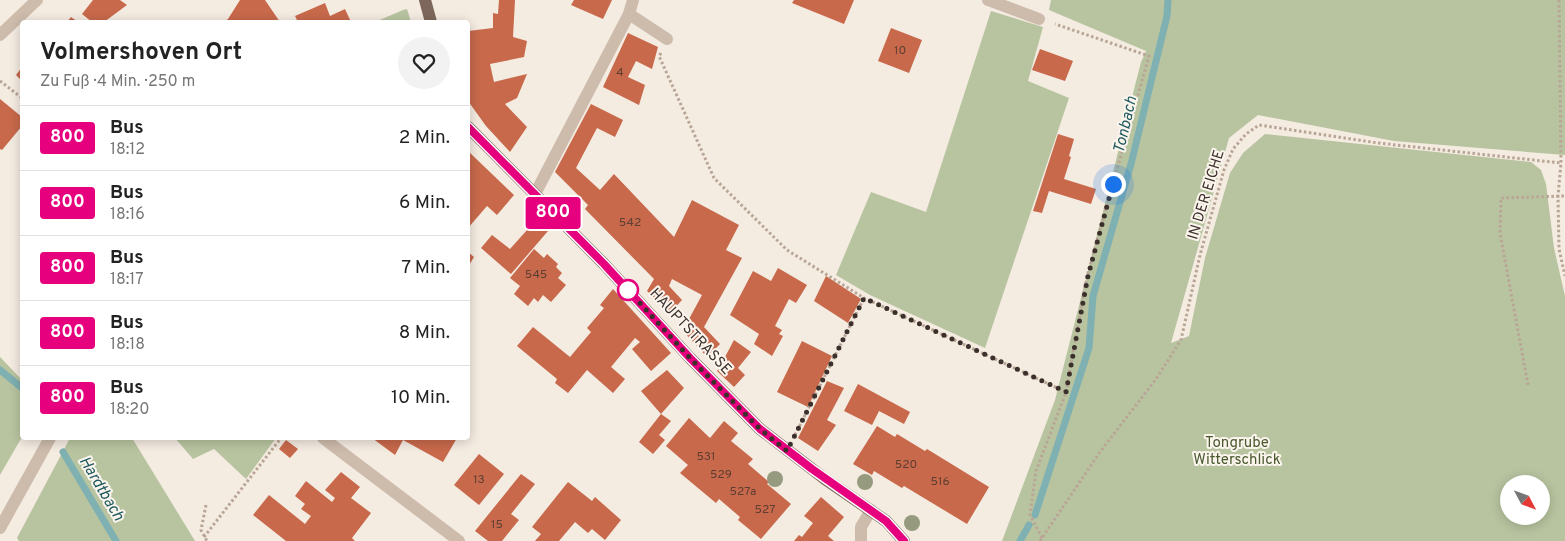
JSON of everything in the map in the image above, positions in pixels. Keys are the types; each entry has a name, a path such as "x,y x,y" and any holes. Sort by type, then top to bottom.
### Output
{"main road":[{"path":"425,0 430,20"},
{"name":"HAUPTSTRASSE","path":"470,130 604,264 690,358 760,429 787,451 886,521 904,541"}],"street":[{"path":"0,34 37,0"},
{"path":"535,194 629,14 633,0"},
{"path":"988,0 1039,19"},
{"path":"629,14 667,39"},
{"path":"0,528 49,440"},
{"path":"326,440 459,541"},
{"path":"861,541 861,527 871,510"}],"path":[{"path":"1559,0 1561,164 1558,196 1559,249 1565,276"},
{"path":"1039,19 1149,56 1088,276 1066,392 1036,471 1030,515 1041,540"},
{"path":"667,39 660,56 714,178 787,250 864,298 1066,392"},
{"path":"0,80 20,96"},
{"name":"IN DER EICHE","path":"1041,540 1100,452 1156,379 1181,340 1200,254 1224,170 1233,148 1246,134 1259,125 1378,143 1561,164"},
{"path":"1528,385 1500,233 1500,198 1565,196"},
{"path":"787,451 864,298"},
{"path":"204,537 279,440"},
{"path":"206,505 201,530 207,541"}],"green space":[{"name":"Tongrube Witterschlick","path":"1051,0 1565,0 1565,155 1394,141 1258,115 1229,138 1171,343 1189,336 1205,258 1230,173 1243,153 1265,134 1531,162 1541,170 1546,184 1554,248 1565,296 1565,541 1002,541 1055,400 1141,62 1146,51 1049,10"},
{"path":"407,9 410,20 380,20"},
{"path":"991,11 1043,27 1028,81 1069,98 985,348 870,295 836,275 871,192 926,212"},
{"path":"0,357 20,378 20,440 0,475"},
{"path":"69,440 133,440 195,541 19,541 17,538"},
{"path":"177,440 275,440 246,479 214,449 193,459"}],"building":[{"path":"93,0 120,0 127,5 107,20 90,20 82,14"},
{"path":"240,0 265,0 279,20 227,20"},
{"path":"499,0 515,0 513,37 527,41 524,57 490,64 494,82 527,74 517,98 505,104 527,127 510,152 486,126 470,104 470,31 493,28 493,13 498,14"},
{"path":"574,0 612,0 603,19 571,5"},
{"path":"794,0 854,0 844,24 792,3"},
{"path":"325,3 330,16 345,9 350,20 297,20 295,16"},
{"path":"891,28 922,40 909,73 878,61"},
{"path":"628,33 658,47 652,69 636,61 628,77 645,85 639,105 603,87"},
{"path":"1040,49 1073,61 1065,81 1032,70"},
{"path":"20,70 20,79 16,75"},
{"path":"0,99 20,115 20,128 2,150 0,149"},
{"path":"591,104 623,120 615,137 597,128 576,168 600,190 614,174 674,237 692,200 739,225 726,250 742,258 704,327 720,344 707,357 682,330 692,321 689,319 702,295 672,279 669,286 682,300 670,313 647,291 654,279 585,209 588,205 555,172"},
{"path":"1058,134 1074,139 1064,179 1096,189 1091,204 1049,191 1042,213 1033,211"},
{"path":"470,153 514,195 497,215 487,206 470,226"},
{"path":"536,220 548,231 511,274 481,248 492,235 510,249"},
{"path":"534,249 544,258 547,254 558,264 556,267 562,273 558,278 566,285 551,302 543,295 538,302 534,298 528,306 514,294 520,286 510,278"},
{"path":"470,254 474,257 470,264"},
{"path":"778,268 807,285 796,303 789,299 775,326 782,330 779,334 783,336 772,356 754,344 759,334 730,315 753,271 771,281"},
{"path":"826,276 861,299 848,323 814,301"},
{"path":"613,289 671,353 651,371 632,349 640,342 635,338 611,367 625,379 613,393 587,370 568,393 555,383 557,379 517,346 533,327 570,357 591,332 587,328 604,308 600,305"},
{"path":"734,340 751,352 738,368 745,375 734,387 717,371 727,359 725,357"},
{"path":"802,341 832,356 808,407 777,392"},
{"path":"667,370 684,388 661,414 641,391"},
{"path":"827,381 844,388 827,420 836,425 818,451 798,438"},
{"path":"858,384 910,412 904,424 879,411 872,425 844,411"},
{"path":"661,414 671,421 659,435 665,440 653,454 639,442"},
{"path":"689,418 710,438 724,421 738,433 731,441 753,459 748,464 769,482 767,484 791,504 761,539 738,520 740,517 719,499 716,503 680,473 688,465 666,446"},
{"path":"877,426 895,437 897,434 925,451 927,449 989,487 967,524 904,486 902,488 874,471 872,475 853,464"},
{"path":"286,440 298,449 290,458 279,449"},
{"path":"375,440 403,440 395,455"},
{"path":"403,440 456,440 443,462"},
{"path":"479,454 504,474 479,505 454,485"},
{"path":"341,472 360,487 351,498 371,513 352,538 355,541 286,541 253,515 269,495 305,524 311,516 301,509 305,504 295,496 306,481 332,502 335,498 325,490"},
{"path":"521,474 535,484 511,514 519,520 502,541 488,541 475,531"},
{"path":"568,482 592,501 595,497 621,520 605,540 592,529 588,533 575,522 559,541 535,541 541,534 532,527"},
{"path":"821,497 844,517 828,536 834,541 794,541 799,535 802,537 813,523 804,516"}],"waterway":[{"name":"Tonbach","path":"1035,515 1089,348 1093,296 1131,164 1167,16 1168,0"},
{"name":"Hardtbach","path":"0,370 20,386"},
{"name":"Hardtbach","path":"63,452 116,541"},
{"name":"Tonbach","path":"1020,541 1029,525"}],"bus line":[{"name":"800","path":"470,129 604,264 690,358 760,429 787,451 886,521 904,541"}],"route":[{"path":"628,290 690,358 760,429 787,451 864,298 1066,392 1088,276 1113,184"}]}
